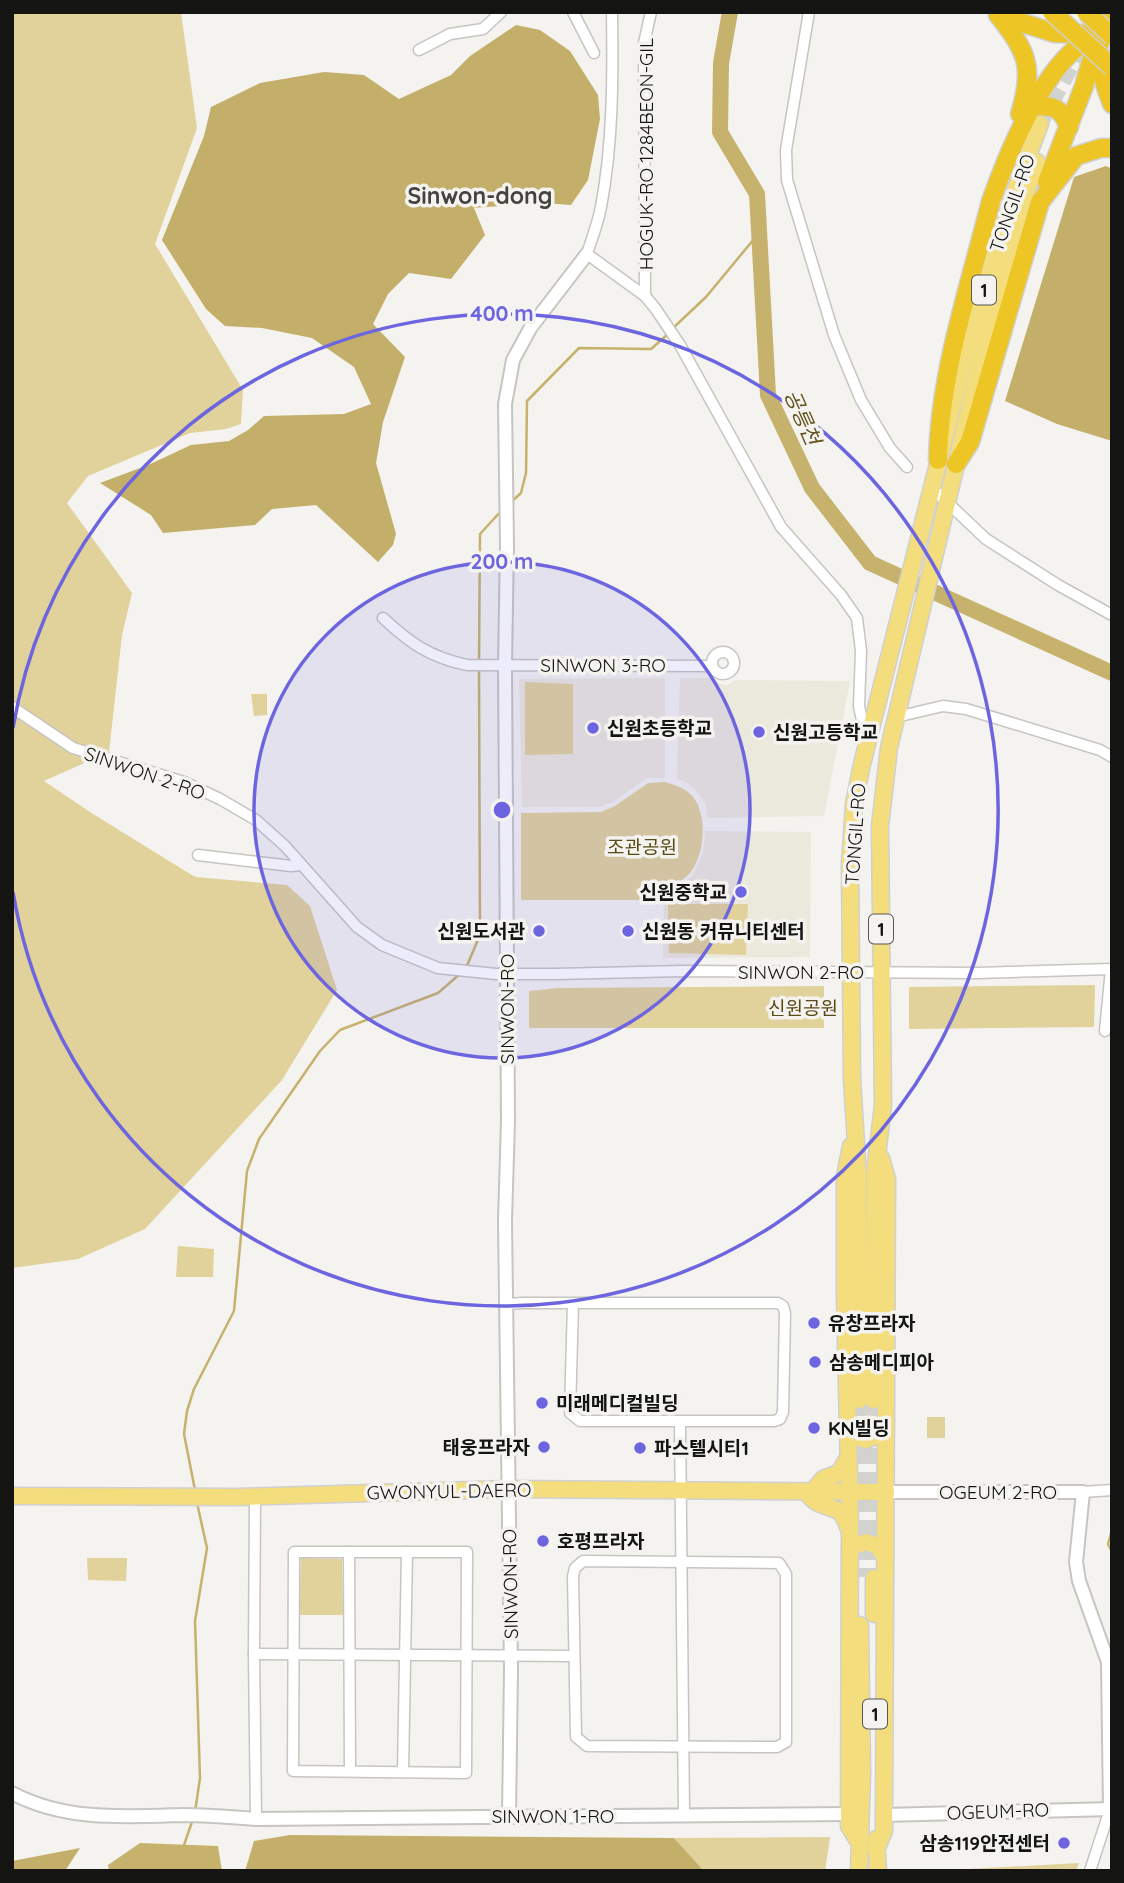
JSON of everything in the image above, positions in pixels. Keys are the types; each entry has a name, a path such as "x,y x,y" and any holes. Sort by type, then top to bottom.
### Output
{"highway":[{"path":"1052,12 1112,67"},
{"path":"1086,12 1108,32"},
{"path":"1092,12 1108,32"},
{"path":"1105,12 1108,32 1102,80 1112,104"},
{"path":"997,14 1054,33 1108,32"},
{"path":"938,460 946,380 991,201 1028,86 1028,66 1017,39 997,14"},
{"path":"1000,174 1030,106 1076,48 1108,32"},
{"path":"956,464 970,442 1040,202 1093,60 1108,32"},
{"path":"1030,106 1056,108 1064,115 1069,127"},
{"path":"1040,202 1076,156 1101,148 1112,148"}],"main road":[{"name":"TONGIL-RO","path":"1044,128 981,359 889,748 880,825 883,1105 875,1172 866,1400 856,1119 852,1079 851,836 854,804 867,743 938,460 1010,204 1044,128"},
{"path":"856,1119 845,1176 845,1297 850,1492 849,1826 860,1844"},
{"path":"876,1850 884,1831 887,1179 878,1143"},
{"path":"849,1425 856,1437 866,1440 873,1437 886,1421"},
{"path":"849,1456 839,1473 823,1479 809,1491 816,1503 830,1506 843,1514 850,1530"},
{"name":"GWONYUL-DAERO","path":"12,1496 255,1496 508,1489 886,1492"},
{"path":"850,1552 854,1546 866,1542 878,1546 885,1558"},
{"name":"1","path":"859,1871 867,1577 878,1871"}],"street":[{"path":"419,50 450,34 483,29 500,12"},
{"path":"573,12 594,53"},
{"name":"HOGUK-RO 1284BEON-GIL","path":"587,254 601,210 608,156 613,82 612,12"},
{"name":"HOGUK-RO 1284BEON-GIL","path":"645,296 644,43 651,12"},
{"path":"808,12 786,150 787,180 834,335 862,400 890,448 907,467"},
{"path":"587,254 645,296 655,307 680,345 781,527 841,595 857,618 861,651 859,706 867,743"},
{"name":"SINWON-RO","path":"509,1816 508,1304 505,1221 508,974 499,665 508,545 505,404 513,360 531,327 587,254"},
{"path":"931,487 986,539 1058,585 1112,615"},
{"name":"SINWON 3-RO","path":"383,618 413,645 467,665 712,666"},
{"path":"897,717 943,706 966,709 1100,750 1112,757"},
{"name":"SINWON 2-RO","path":"12,708 73,748 184,782 256,820 285,846 357,926 382,945 438,968 491,974 1111,970"},
{"path":"198,855 301,865"},
{"path":"1105,1031 1111,970"},
{"path":"508,1304 573,1303 778,1303 783,1306 785,1362 783,1412 780,1419 680,1423 580,1421 570,1413 573,1303"},
{"path":"680,1423 684,1815"},
{"path":"1083,1492 1108,1490"},
{"name":"OGEUM 2-RO","path":"886,1492 1083,1492 1076,1562 1110,1662 1111,1809"},
{"path":"255,1496 256,1819"},
{"path":"294,1552 407,1552 467,1552 466,1773 293,1771 294,1552"},
{"path":"349,1552 350,1771"},
{"path":"404,1771 407,1552"},
{"path":"583,1560 680,1561 779,1563 786,1574 786,1742 777,1747 587,1746 576,1737 573,1656 575,1568 583,1560"},
{"path":"254,1654 510,1655"},
{"name":"SINWON-RO","path":"510,1655 573,1656"},
{"name":"SINWON 1-RO","path":"12,1793 70,1814 117,1817 218,1815 256,1819 849,1814"},
{"path":"1090,1871 1111,1809"},
{"name":"OGEUM-RO","path":"884,1815 1111,1809"}],"shaded area":[{"path":"516,25 540,30 570,51 598,95 600,119 588,180 571,205 542,203 474,208 485,235 451,279 409,273 388,294 373,324 405,357 383,422 376,463 396,534 393,545 378,562 316,505 272,509 255,525 163,533 151,515 100,483 191,445 229,441 264,416 344,414 371,404 354,367 312,338 262,328 225,326 206,309 162,240 204,136 211,107 260,83 324,72 364,75 399,99 451,75 470,56"},
{"path":"1106,166 1112,169 1112,441 1057,424 1005,401 1074,177"},
{"name":"신원초등학교","path":"665,678 665,778 647,778 613,802 599,807 522,807 519,679"},
{"name":"신원고등학교","path":"680,678 713,678 720,684 728,685 735,680 850,681 824,816 707,818 706,805 696,790 677,779"},
{"name":"신원중학교","path":"705,831 811,832 810,957 663,958 664,897 692,876 703,853"},
{"path":"290,1835 674,1838 704,1871 245,1871 254,1841"},
{"path":"140,1843 218,1846 222,1871 109,1871 108,1865"},
{"path":"80,1848 65,1871 12,1871 12,1861"}],"green space":[{"path":"12,12 181,12 197,128 155,244 243,390 241,424 226,429 190,433 88,476 67,503 132,593 122,635 109,752 44,781 195,877 287,885 310,906 337,990 282,1080 145,1229 78,1259 12,1268"},
{"path":"525,682 573,684 573,754 525,755"},
{"path":"251,694 267,694 267,715 254,716"},
{"name":"조관공원","path":"665,782 684,789 693,797 703,825 698,857 689,874 680,882 648,900 521,900 521,813 601,812 615,806 648,783"},
{"path":"668,904 748,904 746,955 669,953"},
{"path":"1095,985 1094,1027 909,1029 909,987"},
{"name":"신원공원","path":"824,986 824,1028 529,1028 529,991 558,988"},
{"path":"178,1246 214,1249 213,1277 176,1277"},
{"path":"927,1417 945,1417 945,1438 927,1438"},
{"path":"87,1558 127,1558 126,1581 88,1580"},
{"path":"301,1558 342,1559 343,1615 299,1615"},
{"path":"830,1837 825,1871 704,1871 674,1838"},
{"path":"1079,1863 1076,1871 930,1871"}],"waterway":[{"name":"공릉천","path":"730,12 721,63 720,132 757,194 768,395 812,488 870,563 1112,673"},
{"path":"672,329 706,297 759,233"},
{"path":"510,503 521,493 526,473 527,401 579,348 651,349 668,334"},
{"path":"479,663 480,534 502,510"},
{"path":"466,968 480,935 479,670"},
{"path":"195,1490 184,1434 187,1411 194,1389 234,1311 247,1171 259,1139 320,1051 340,1030 438,993 461,973"},
{"path":"195,1812 200,1778 195,1621 207,1548 197,1503"},
{"path":"1112,1530 1108,1544 1112,1552"},
{"path":"184,1845 193,1819"}],"tunnel":[{"path":"1040,124 1080,50"},
{"path":"859,1400 860,1577"},
{"path":"873,1400 874,1578"}],"place":[{"name":"신원초등학교","path":"593,728"},
{"name":"신원고등학교","path":"759,732"},
{"name":"신원중학교","path":"741,892"},
{"name":"신원도서관","path":"539,931"},
{"name":"신원동 커뮤니티센터","path":"628,931"},
{"name":"유창프라자","path":"814,1323"},
{"name":"삼송메디피아","path":"815,1362"},
{"name":"미래메디컬빌딩","path":"542,1403"},
{"name":"KN빌딩","path":"814,1428"},
{"name":"태웅프라자","path":"544,1447"},
{"name":"파스텔시티1","path":"640,1448"},
{"name":"호평프라자","path":"543,1541"},
{"name":"삼송119안전센터","path":"1064,1843"}],"district":[{"name":"Sinwon-dong","path":"480,195"}]}
